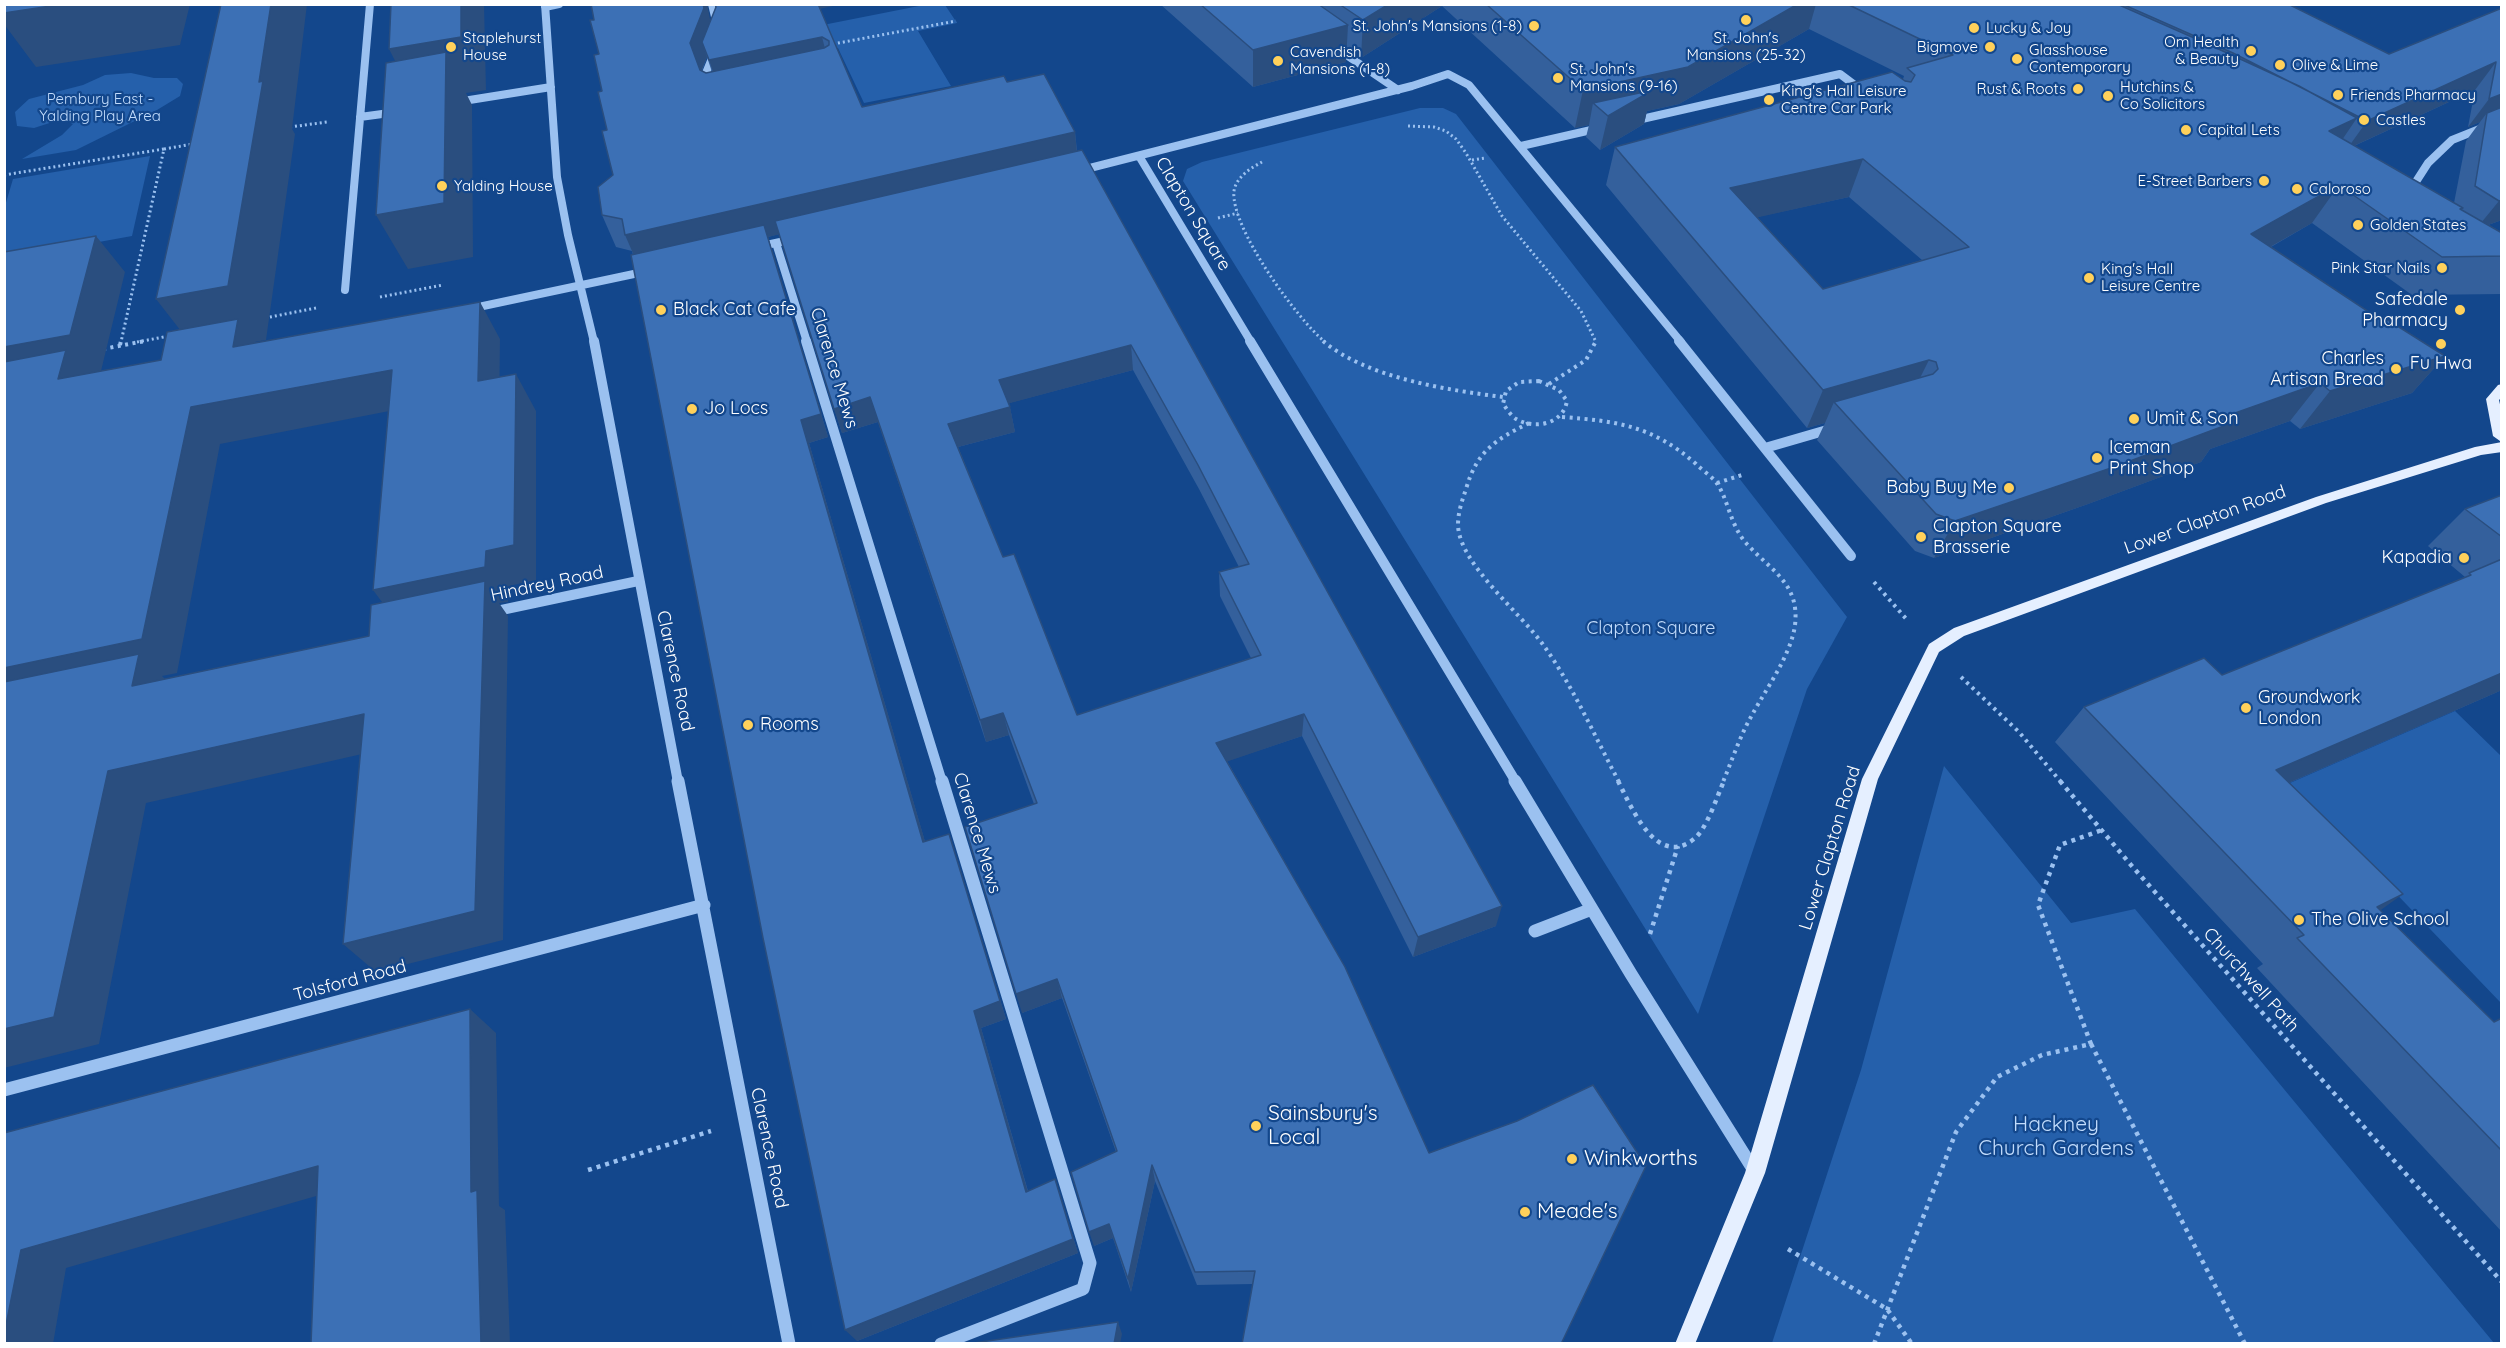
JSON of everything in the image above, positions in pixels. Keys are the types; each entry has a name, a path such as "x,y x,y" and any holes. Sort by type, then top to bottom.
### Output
{"main road":[{"path":"2501,439 2492,399 2502,388"},
{"name":"Lower Clapton Road","path":"1685,1344 1755,1173 1870,779 1934,648 1959,632 2109,576 2345,492 2480,450 2501,439"}],"street":[{"path":"345,290 370,4"},
{"path":"545,6 559,4"},
{"path":"712,4 718,29"},
{"name":"Clarence Road","path":"545,6 557,177 591,327 638,581 704,905 789,1344"},
{"path":"712,90 706,73 720,40"},
{"path":"1331,44 1398,90"},
{"name":"Clapton Square","path":"1755,1173 1631,974 1139,156 1398,90 1448,74 1469,85 1599,240 1851,556"},
{"path":"1620,123 1840,74 1867,94"},
{"path":"450,103 551,87"},
{"path":"360,117 406,110"},
{"path":"2408,194 2428,163 2451,140 2502,120"},
{"path":"1521,146 1609,126"},
{"path":"1067,173 1139,156"},
{"path":"742,250 800,237"},
{"name":"Clarence Mews","path":"776,243 1090,1263 1083,1289 941,1344"},
{"path":"462,310 662,268"},
{"path":"1765,448 1849,423"},
{"name":"Hindrey Road","path":"486,614 638,581"},
{"name":"Tolsford Road","path":"4,1090 704,905"},
{"path":"1535,931 1592,909"}],"path":[{"path":"830,44 841,44 956,21"},
{"path":"1455,30 1466,22"},
{"path":"1405,126 1429,126 1455,137 1472,160 1480,183 1511,229 1581,310 1591,326 1596,342 1586,360 1549,384"},
{"path":"4,176 197,143"},
{"path":"120,345 164,149"},
{"path":"1267,160 1241,176 1233,191 1234,205 1255,251 1285,298 1312,330 1327,345 1388,372 1466,393 1503,397"},
{"path":"376,297 444,284"},
{"path":"260,319 319,308"},
{"path":"95,350 178,334"},
{"path":"1529,423 1505,435 1479,456 1469,477 1460,512 1458,527 1463,546 1475,565 1544,645 1574,695 1638,819 1653,840 1664,845 1678,846 1695,839 1708,818 1750,718 1790,645 1795,627 1796,610 1790,590 1777,572 1746,543 1732,521 1717,483 1678,448 1656,435 1612,421 1562,417 1547,423 1520,421 1506,410 1503,397 1506,391 1519,382 1539,381 1549,384 1560,390 1566,399 1567,409 1562,417"},
{"path":"1851,556 1906,618"},
{"name":"Churchwell Path","path":"1980,696 2019,732 2102,830 2502,1282"},
{"path":"2102,830 2060,845 2038,905 2091,1044 2245,1344"},
{"path":"1631,974 1650,937 1678,846"},
{"path":"1874,1344 1956,1132 1997,1077 2042,1055 2091,1044"},
{"path":"588,1170 746,1119"},
{"path":"1788,1249 1887,1309 1912,1344"}],"green space":[{"path":"924,5 945,5 957,23 918,31 951,86 864,103 838,48 762,62 752,39"},
{"name":"Pembury East - Yalding Play Area","path":"131,73 154,78 177,78 183,84 180,96 157,110 76,150 22,159 62,135 73,124 62,119 34,128 17,126 15,112 29,99 83,85 105,75"},
{"name":"Clapton Square","path":"1420,108 1443,108 1456,114 1847,617 1807,689 1698,1014 1183,181 1187,169 1202,162"},
{"path":"150,156 132,236 5,259 5,206 13,179"},
{"path":"2455,711 2501,756 2501,1003 2290,783"},
{"name":"Hackney Church Gardens","path":"1944,766 2071,923 2135,909 2494,1343 1772,1343 1861,1070"}],"building":[{"path":"4,4 64,4 4,13"},
{"path":"221,4 271,4 259,82 263,81 228,286 156,299"},
{"path":"391,4 461,4 461,37 389,49"},
{"path":"591,4 703,4 704,8 690,43 700,70 706,73 824,48 829,45 829,41 822,37 709,60 702,42 716,7 715,4 818,4 862,107 1004,76 1007,82 1044,74 1075,132 625,235 622,219 602,215 598,187 613,175 602,131 607,130 598,92 602,91 594,55 599,54 590,20 594,20"},
{"path":"1200,4 1318,4 1348,25 1253,50"},
{"path":"1339,4 1389,4 1363,20"},
{"path":"1486,4 1798,4 1688,67 1583,90"},
{"path":"1847,4 2117,4 2299,86 2357,118 2329,131 2502,233 2502,256 2442,257 2339,185 2251,234 2381,320 2383,317 2445,356 2330,391 2320,383 2221,418 2229,424 2114,467 1955,521 1936,514 1834,402 1933,374 1938,369 1936,362 1929,360 1823,390 1615,147 1892,72 1905,81 1911,82 1915,75 1907,68 1953,55","holes":["1863,159 1969,247 1823,289 1730,188"]},
{"path":"2122,4 2288,4 2389,54 2502,8 2502,94 2489,99 2496,62 2367,121 2233,53"},
{"path":"446,52 444,203 376,215 386,63"},
{"path":"1653,90 1608,116 1593,103"},
{"path":"2502,107 2502,200 2499,201 2475,186 2487,113"},
{"path":"1082,150 1502,906 1418,937 1304,714 1216,743 1345,967 1429,1153 1517,1121 1593,1085 1646,1166 1561,1344 1242,1344 1255,1271 1195,1272 1152,1165 1128,1279 1109,1224 1089,1232 1071,1172 1117,1151 1057,979 1016,994 965,827 1037,803 1003,713 980,720 870,397 834,409 775,221","holes":["1131,345 1198,465 1249,564 1219,572 1261,655 1077,715 1014,554 1003,557 948,424 1010,407 999,380"]},
{"path":"764,225 821,414 801,420 923,842 949,834 1000,1001 974,1011 1026,1192 1055,1179 1073,1239 845,1330 763,938 631,255"},
{"path":"96,236 70,335 4,347 4,252"},
{"path":"480,302 478,381 516,374 514,545 486,551 485,567 373,590 392,370 191,407 142,639 4,668 4,362 66,350 58,379 161,360 167,332 238,319 233,347"},
{"path":"2502,495 2502,537 2465,509"},
{"path":"2502,559 2502,673 2276,770 2403,894 2377,907 2494,1022 2502,1018 2502,1151 2297,938 2304,935 2084,707 2204,658 2222,675 2471,575 2469,573"},
{"path":"485,581 475,911 343,944 364,714 108,771 54,1017 4,1029 4,682 139,654 132,686 369,636 371,605"},
{"path":"470,1009 471,1192 477,1190 481,1344 311,1344 318,1166 21,1250 4,1335 4,1133"},
{"path":"1118,1322 1114,1344 967,1344"}],"place":[{"name":"St. John's Mansions (25-32)","path":"1746,20"},
{"name":"St. John's Mansions (1-8)","path":"1534,26"},
{"name":"Lucky & Joy","path":"1974,28"},
{"name":"Staplehurst House","path":"451,47"},
{"name":"Bigmove","path":"1990,47"},
{"name":"Om Health & Beauty","path":"2251,51"},
{"name":"Glasshouse Contemporary","path":"2017,59"},
{"name":"Cavendish Mansions (1-8)","path":"1278,61"},
{"name":"Olive & Lime","path":"2280,65"},
{"name":"St. John's Mansions (9-16)","path":"1558,78"},
{"name":"Rust & Roots","path":"2078,89"},
{"name":"Friends Pharmacy","path":"2338,95"},
{"name":"Hutchins & Co Solicitors","path":"2108,96"},
{"name":"King's Hall Leisure Centre Car Park","path":"1769,100"},
{"name":"Castles","path":"2364,120"},
{"name":"Capital Lets","path":"2186,130"},
{"name":"E-Street Barbers","path":"2264,181"},
{"name":"Yalding House","path":"442,186"},
{"name":"Caloroso","path":"2297,189"},
{"name":"Golden States","path":"2358,225"},
{"name":"Pink Star Nails","path":"2442,268"},
{"name":"King's Hall Leisure Centre","path":"2089,278"},
{"name":"Black Cat Cafe","path":"661,310"},
{"name":"Safedale Pharmacy","path":"2460,310"},
{"name":"Fu Hwa","path":"2441,344"},
{"name":"Charles Artisan Bread","path":"2396,369"},
{"name":"Jo Locs","path":"692,409"},
{"name":"Umit & Son","path":"2134,419"},
{"name":"Iceman Print Shop","path":"2097,458"},
{"name":"Baby Buy Me","path":"2009,488"},
{"name":"Clapton Square Brasserie","path":"1921,537"},
{"name":"Kapadia","path":"2464,558"},
{"name":"Groundwork London","path":"2246,708"},
{"name":"Rooms","path":"748,725"},
{"name":"The Olive School","path":"2299,920"},
{"name":"Sainsbury's Local","path":"1256,1126"},
{"name":"Winkworths","path":"1572,1159"},
{"name":"Meade's","path":"1525,1212"}]}
